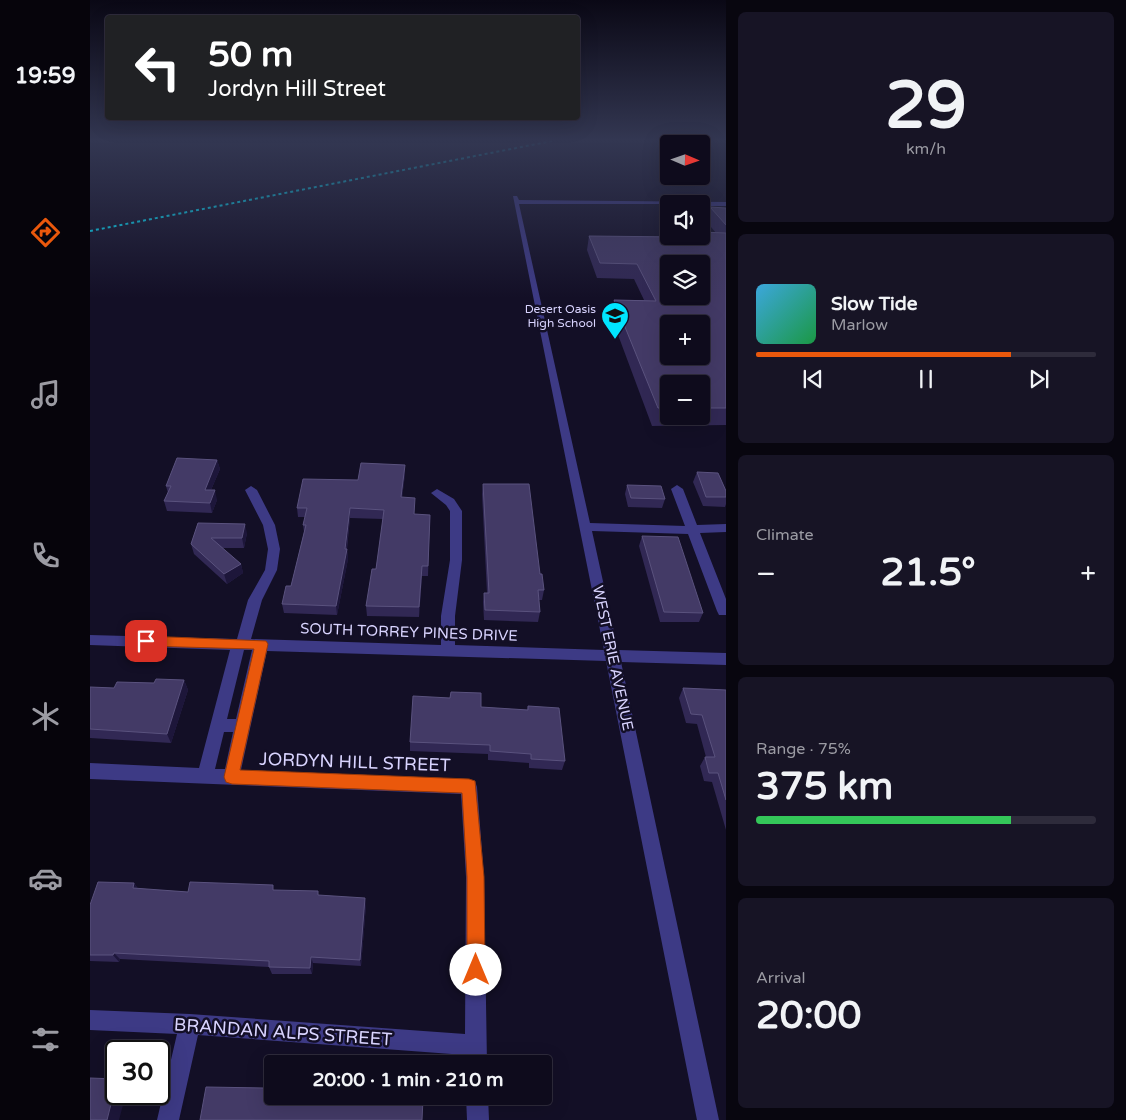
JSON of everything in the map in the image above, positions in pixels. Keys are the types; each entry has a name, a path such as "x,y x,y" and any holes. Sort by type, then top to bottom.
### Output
{"street":[{"name":"WEST ERIE AVENUE","path":"708,1120 612,654 515,200 726,204"},
{"path":"676,489 694,529 724,610"},
{"path":"205,776 254,603 271,570 274,549 269,525 251,490"},
{"path":"437,493 450,502 456,510 456,560 448,616 448,650"},
{"path":"584,526 726,528"},
{"name":"SOUTH TORREY PINES DRIVE","path":"90,640 612,654 726,659"},
{"path":"232,777 262,644"},
{"path":"218,725 243,726"},
{"name":"JORDYN HILL STREET","path":"90,771 469,786 476,877 476,1054"},
{"name":"BRANDAN ALPS STREET","path":"90,1020 190,1024 476,1054"},
{"path":"168,1120 190,1024"},
{"path":"477,1105 478,1120"}],"building":[{"path":"710,207 726,208 726,225"},
{"path":"710,232 726,233 726,408 710,408 710,375 660,375 660,408 658,408 614,300 656,301 637,264 600,263 589,236 660,237 660,245 710,245"},
{"path":"177,458 217,460 205,490 215,490 210,503 164,501 171,486 166,486"},
{"path":"361,463 405,465 401,497 415,498 414,514 430,515 428,566 422,566 419,607 366,606 372,569 376,569 384,510 350,508 345,549 347,549 336,606 282,604 286,586 291,586 306,525 303,525 307,508 297,508 303,479 358,480"},
{"path":"697,472 718,473 726,491 726,497 706,497"},
{"path":"483,484 529,484 540,574 542,574 544,590 538,590 540,612 485,610 484,593 489,593"},
{"path":"627,485 661,486 665,499 631,498"},
{"path":"198,523 245,524 242,538 211,538 241,564 224,574 191,544"},
{"path":"642,536 678,537 703,613 664,612"},
{"path":"156,679 184,680 167,734 90,729 90,687 114,688 117,682 154,683"},
{"path":"683,688 726,690 726,800 718,773 709,773 705,757 715,757 702,715 691,714"},
{"path":"451,692 481,693 481,707 528,710 528,706 559,708 565,761 531,759 531,754 490,751 490,745 410,742 413,696 450,698"},
{"path":"98,882 134,883 133,888 188,892 190,882 273,885 273,890 318,891 318,895 365,898 360,960 311,957 310,968 269,967 269,961 114,953 113,955 90,955 90,905"},
{"path":"90,1078 105,1079 105,1105 111,1105 107,1120 90,1120"},
{"path":"206,1087 264,1088 264,1105 423,1105 422,1120 200,1120"}],"railway":[{"path":"90,231 284,193"}],"place":[{"name":"Desert Oasis High School","path":"615,340"}],"route":[{"path":"146,641 262,644 232,777 469,786 476,877 476,970"}]}
